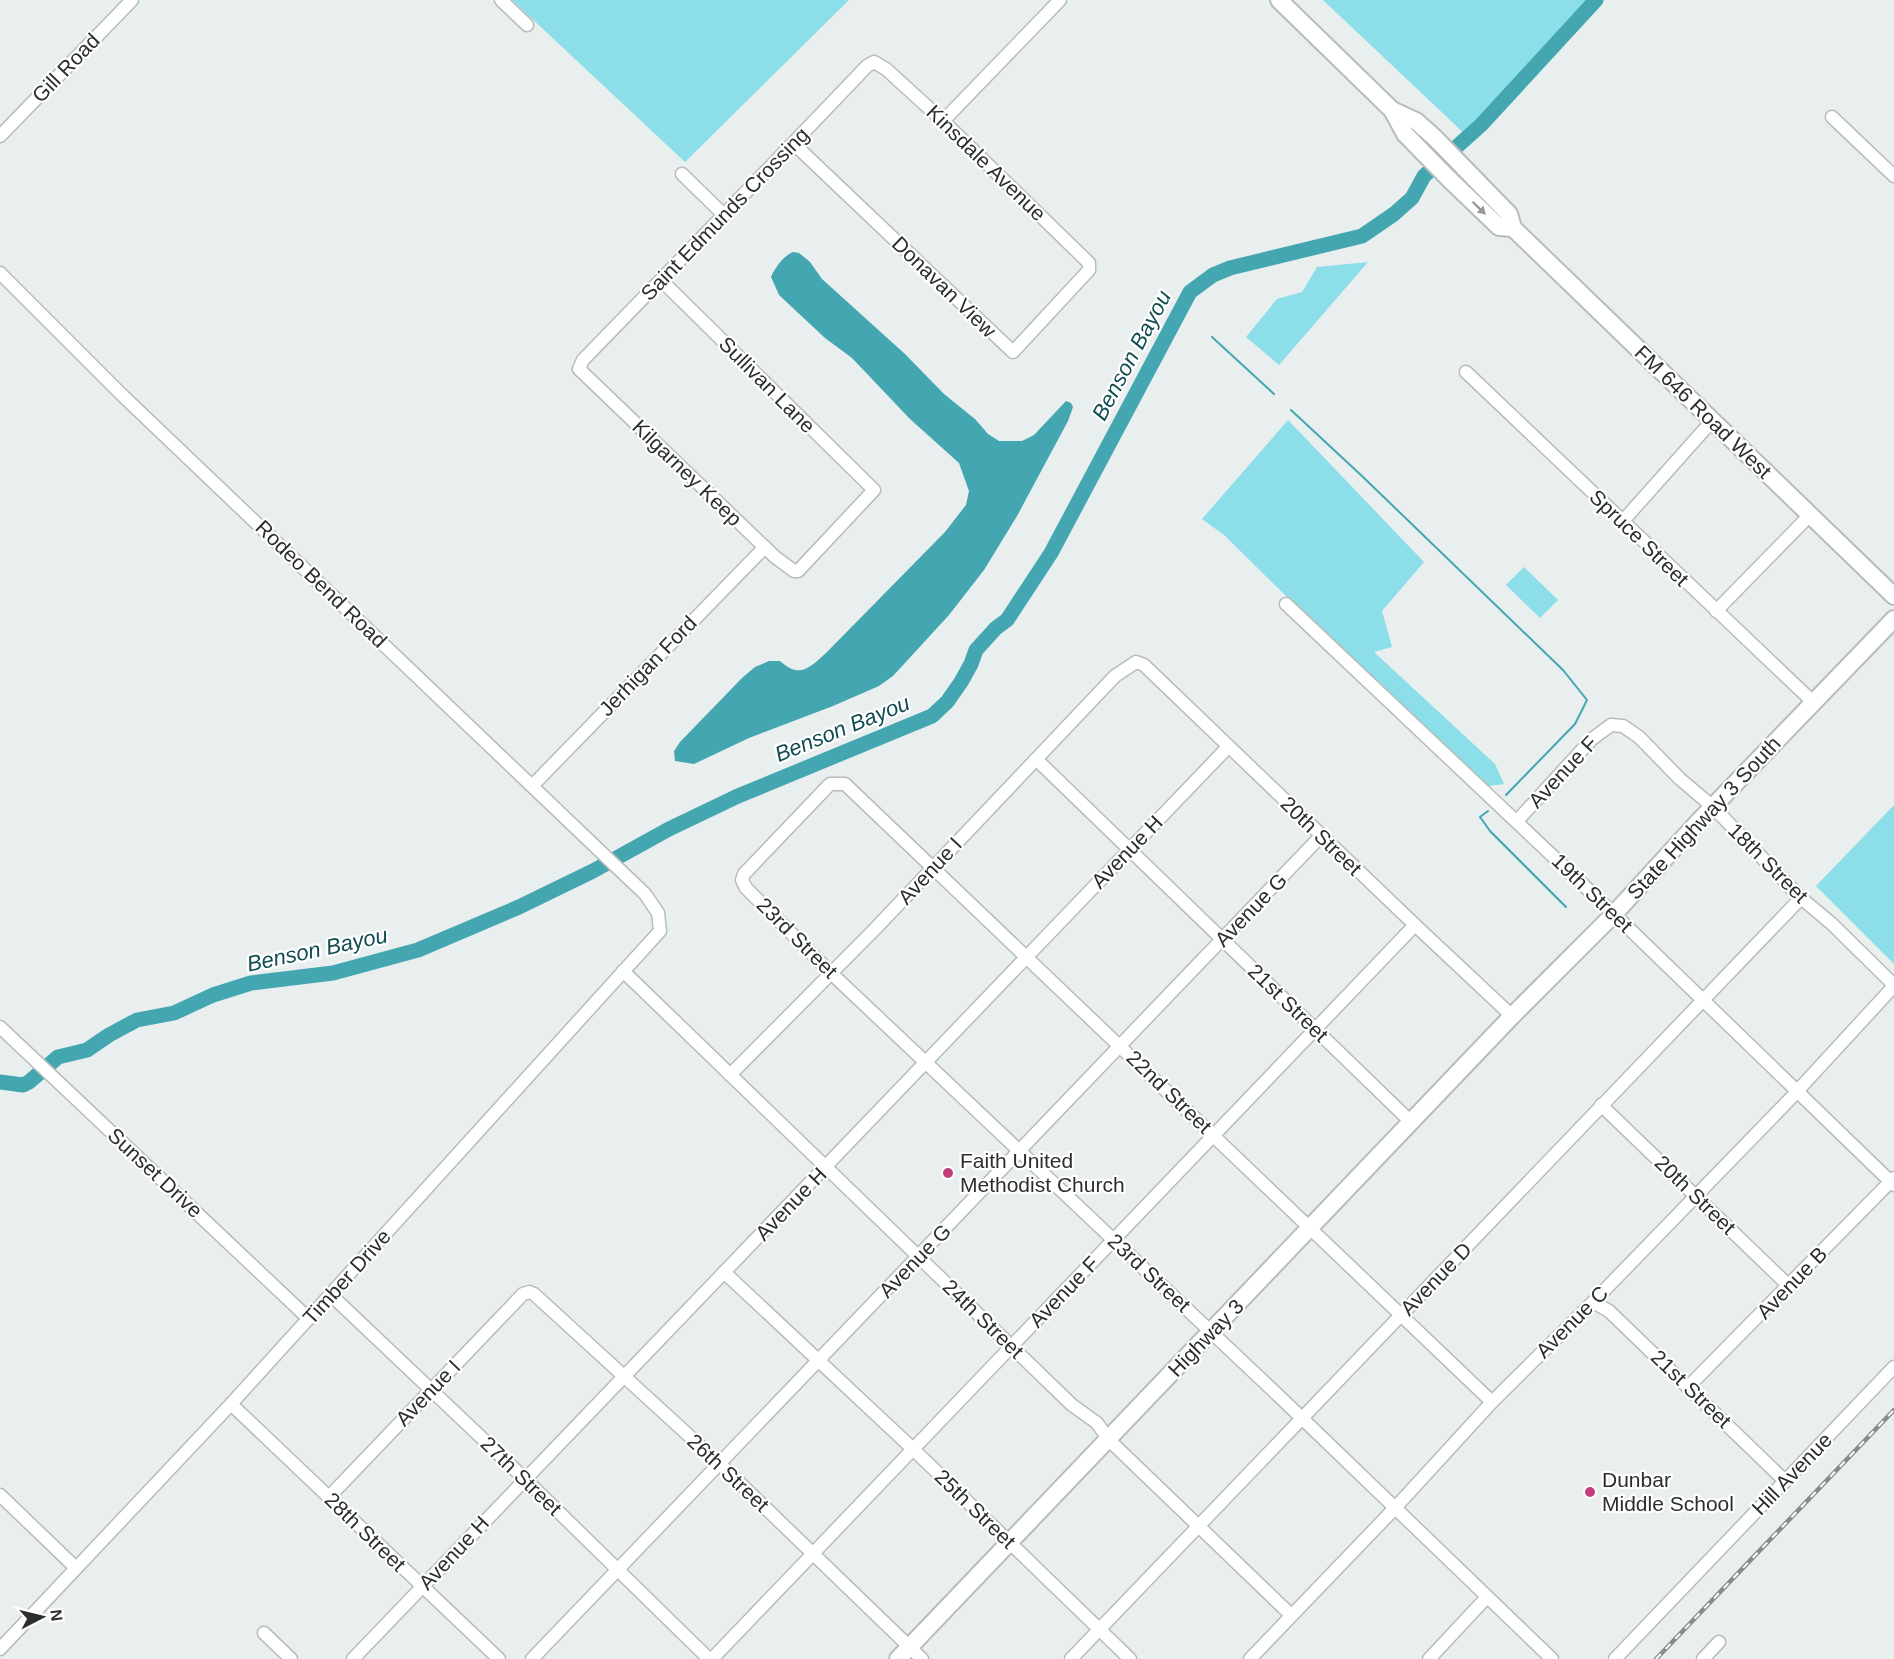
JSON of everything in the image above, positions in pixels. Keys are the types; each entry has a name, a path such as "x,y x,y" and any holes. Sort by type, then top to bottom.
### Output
{"main road":[{"name":"FM 646 Road West","path":"1279,0 1392,110 1405,134 1423,153 1499,227 1513,228"},
{"name":"FM 646 Road West","path":"1392,110 1416,121 1435,138 1509,214 1513,228 1894,596"},
{"name":"State Highway 3 South","path":"1512,1016 1614,914 1713,807 1894,619"},
{"name":"Highway 3","path":"910,1655 1010,1543 1512,1016"}],"street":[{"name":"Gill Road","path":"0,136 132,0"},
{"path":"501,0 527,25"},
{"path":"943,121 1060,0"},
{"name":"Kinsdale Avenue","path":"874,62 886,69 943,121 1089,263 1089,270"},
{"name":"Saint Edmunds Crossing","path":"579,369 583,360 867,66 874,62"},
{"path":"1832,117 1894,176"},
{"name":"Donavan View","path":"794,144 1013,352 1089,270"},
{"path":"682,174 724,214"},
{"name":"Rodeo Bend Road","path":"0,273 122,394 645,894"},
{"name":"Sullivan Lane","path":"661,280 874,490 798,571"},
{"name":"Kilgarney Keep","path":"579,369 765,547 787,566 798,571"},
{"name":"Spruce Street","path":"1466,372 1813,702"},
{"path":"1622,522 1712,421"},
{"path":"1716,611 1810,515"},
{"name":"Jerhigan Ford","path":"532,786 765,547"},
{"name":"19th Street","path":"1286,604 1893,1182"},
{"name":"20th Street","path":"1129,666 1136,662 1144,665 1415,926 1512,1016"},
{"name":"Avenue I","path":"730,1075 831,973 1115,676 1129,666"},
{"name":"Avenue F","path":"1517,822 1592,738 1611,725"},
{"name":"18th Street","path":"1611,725 1623,726 1631,731 1680,779 1713,807 1801,898 1832,924 1894,985"},
{"name":"Avenue H","path":"353,1659 1228,747"},
{"name":"21st Street","path":"1036,759 1411,1122"},
{"name":"22nd Street","path":"746,888 742,880 744,874 830,784 845,784 1492,1402"},
{"name":"Avenue G","path":"532,1659 1322,836"},
{"name":"23rd Street","path":"746,888 831,973 1302,1418 1551,1659"},
{"name":"Timber Drive","path":"0,1649 231,1404 660,931 658,914 645,894"},
{"name":"Avenue D","path":"1071,1659 1801,898"},
{"name":"Avenue F","path":"711,1659 1415,926"},
{"name":"24th Street","path":"623,971 1011,1347 1072,1405 1097,1423 1108,1440 1291,1615"},
{"name":"Avenue C","path":"1250,1659 1395,1508 1492,1402 1593,1302 1797,1091 1894,985"},
{"name":"Sunset Drive","path":"0,1027 309,1319"},
{"name":"20th Street","path":"1602,1105 1789,1286"},
{"name":"Avenue B","path":"1688,1387 1893,1182"},
{"name":"25th Street","path":"725,1273 913,1449 1130,1659"},
{"name":"Avenue I","path":"329,1497 523,1294 529,1292"},
{"name":"26th Street","path":"529,1292 534,1294 720,1464 813,1554 910,1655"},
{"name":"27th Street","path":"331,1295 711,1659"},
{"name":"21st Street","path":"1593,1302 1609,1311 1785,1481"},
{"name":"Hill Avenue","path":"1615,1659 1894,1367"},
{"name":"28th Street","path":"231,1404 499,1659"},
{"path":"0,1496 76,1568"},
{"path":"1429,1659 1487,1597"},
{"path":"264,1633 291,1659"},
{"path":"1703,1659 1719,1642"}],"shaded area":[{"path":"512,0 849,0 685,162"},
{"path":"1323,0 1594,0 1468,137"},
{"path":"793,252 799,253 810,262 822,279 905,354 944,394 975,419 988,434 999,441 1022,441 1034,435 1066,401 1073,407 1068,421 1017,516 984,570 949,615 893,676 879,686 749,738 694,764 675,761 674,751 680,742 755,667 769,661 780,661 799,670 809,667 826,653 945,532 966,505 969,491 959,463 910,419 852,358 825,338 779,295 771,277 786,256"},
{"path":"1368,262 1279,365 1246,337 1277,299 1302,292 1317,267"},
{"path":"1288,420 1424,562 1382,611 1392,647 1374,652 1495,764 1504,784 1489,786 1339,648 1224,535 1202,519"},
{"path":"1524,567 1558,600 1540,618 1506,585"},
{"path":"1894,805 1894,964 1816,886"}],"waterway":[{"name":"Benson Bayou","path":"0,1082 23,1085 58,1057 87,1050 137,1020 174,1013 213,995 251,983 333,973 418,950 519,907 738,796 932,716 947,702 961,682 976,650 996,628 1007,620 1051,553 1190,292 1213,275 1230,268 1362,236 1394,214 1412,198 1424,176 1481,125 1596,0"},
{"path":"1212,337 1274,394"},
{"path":"1291,410 1563,670 1587,700 1575,724 1506,795"},
{"path":"1488,811 1480,817 1490,831 1566,907"}],"railway":[{"path":"1656,1659 1894,1410"}],"place":[{"name":"Faith United Methodist Church","path":"948,1173"},
{"name":"Dunbar Middle School","path":"1590,1492"}]}
